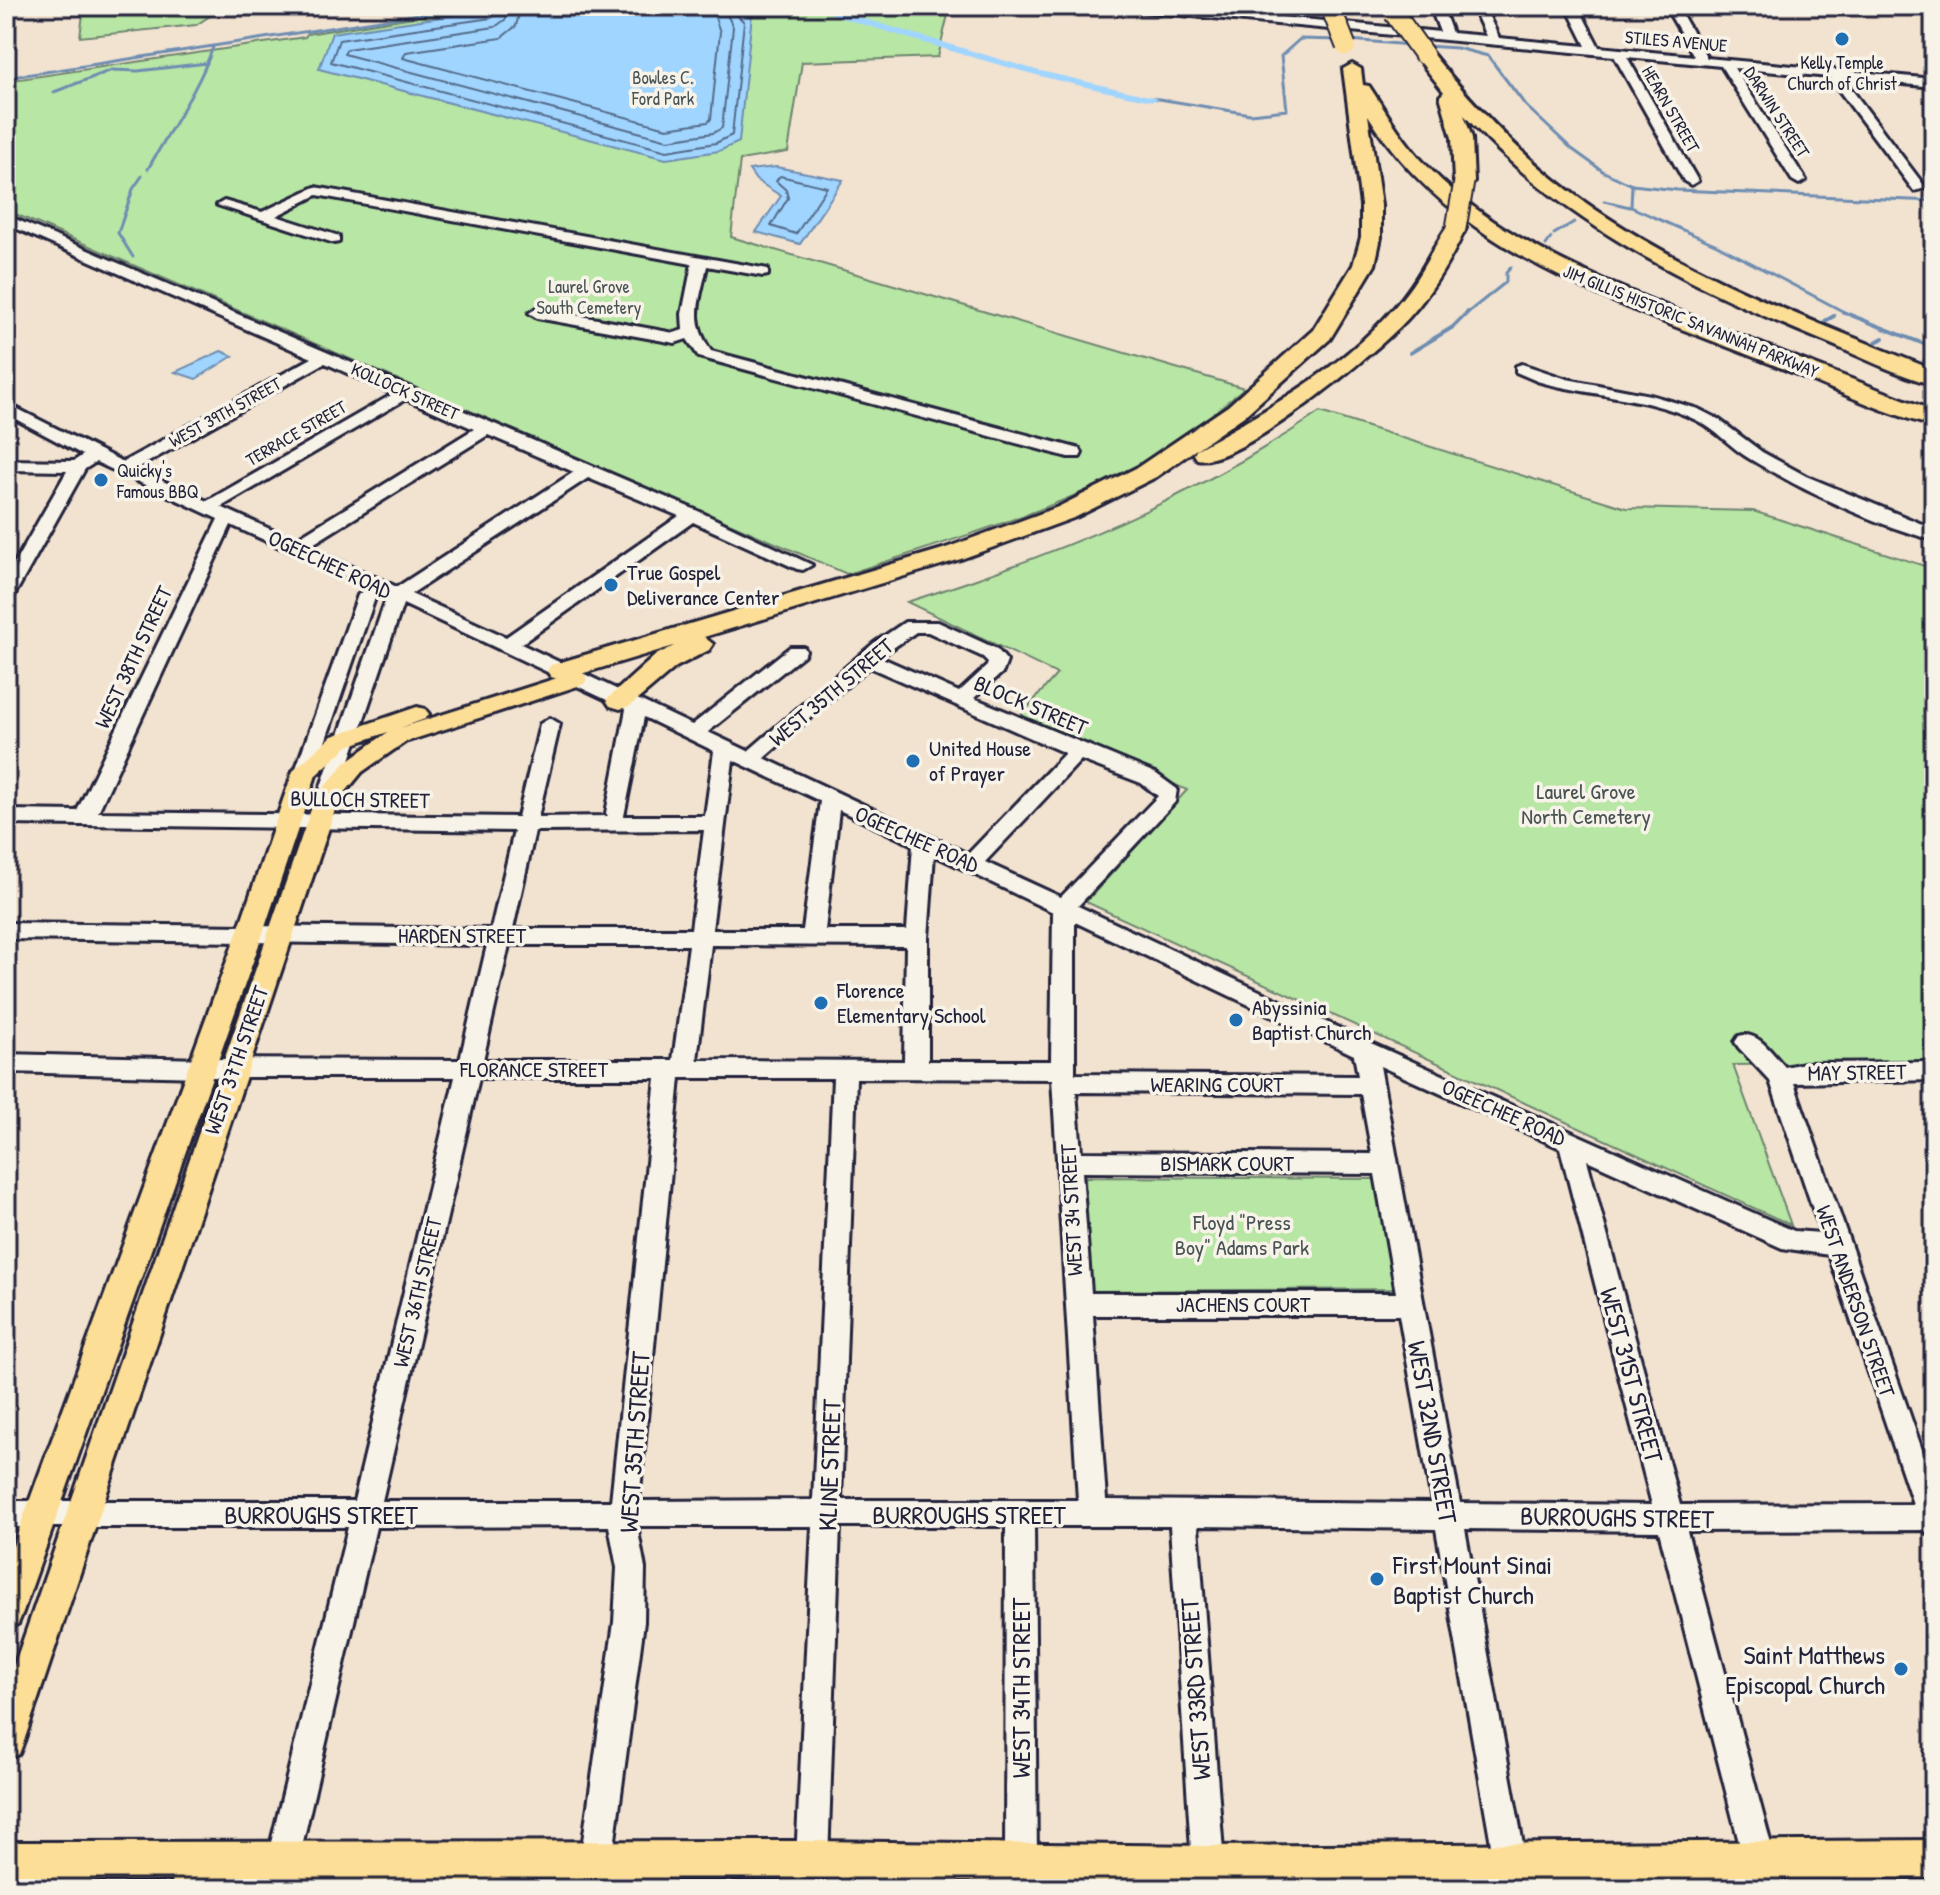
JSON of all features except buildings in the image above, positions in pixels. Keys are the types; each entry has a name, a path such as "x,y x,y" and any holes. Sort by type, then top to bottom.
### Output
{"highway":[{"name":"JIM GILLIS HISTORIC SAVANNAH PARKWAY","path":"1331,7 1379,124 1413,162 1457,202 1517,244 1604,289 1934,419"},
{"name":"JIM GILLIS HISTORIC SAVANNAH PARKWAY","path":"1392,9 1424,55 1472,114 1519,161 1582,210 1626,239 1734,294 1934,378"},
{"path":"568,675 952,554 1067,512 1147,472 1236,411 1322,334 1364,265 1371,237 1371,205 1349,57"},
{"path":"568,675 706,640 897,585 1052,531 1228,442 1296,402 1344,366 1395,320 1426,281 1456,228 1464,182 1462,138 1445,82"},
{"path":"1859,347 1934,371"},
{"path":"1773,357 1934,431"},
{"path":"628,704 666,661 706,640"}],"main road":[{"path":"305,771 326,751 377,726 568,675"},
{"path":"323,810 354,767 397,737 568,675"},
{"name":"WEST 37TH STREET","path":"6,1612 249,936 305,771"},
{"name":"WEST 37TH STREET","path":"6,1741 323,810"},
{"path":"188,1889 277,1878 596,1862 812,1860 1208,1865 1510,1861 1764,1876 1934,1859"},
{"path":"6,1861 480,1889"}],"street":[{"name":"STILES AVENUE","path":"1129,6 1934,83"},
{"path":"1436,6 1448,38"},
{"path":"1478,6 1494,41"},
{"path":"1572,6 1595,51"},
{"path":"1671,6 1702,60"},
{"name":"HEARN STREET","path":"1619,54 1691,181"},
{"name":"DARWIN STREET","path":"1725,63 1799,180"},
{"path":"1833,74 1919,188"},
{"path":"264,217 315,191 763,272"},
{"path":"224,205 334,239"},
{"name":"KOLLOCK STREET","path":"6,219 803,565"},
{"path":"700,262 690,314 691,333 705,354 1074,453"},
{"path":"537,313 675,338 691,333"},
{"name":"WEST 39TH STREET","path":"123,469 327,356"},
{"path":"1522,369 1545,380 1688,410 1716,421 1752,454 1824,492 1905,527 1934,535"},
{"name":"TERRACE STREET","path":"207,508 405,393"},
{"name":"OGEECHEE ROAD","path":"6,408 123,469 507,645 724,750 751,759 1365,1050 1791,1241 1836,1245"},
{"path":"295,547 487,428"},
{"path":"6,594 78,466 96,454"},
{"path":"6,465 78,466"},
{"name":"WEST 37TH STREET","path":"305,771 367,595 389,592 587,471"},
{"path":"507,645 692,515"},
{"name":"WEST 38TH STREET","path":"84,819 219,529 228,517"},
{"name":"WEST 37TH STREET","path":"323,810 348,738 389,592"},
{"name":"WEST 35TH STREET","path":"751,759 870,660 881,647 912,626 931,626 990,653 998,661 996,668 960,701"},
{"path":"692,735 797,651"},
{"name":"BLOCK STREET","path":"870,660 960,701 1148,778 1167,789 1168,797 1064,907"},
{"path":"616,813 628,704"},
{"name":"WEST 36TH STREET","path":"277,1878 367,1515 467,1069 550,724"},
{"name":"WEST 35TH STREET","path":"596,1862 629,1622 631,1568 623,1530 624,1515 676,1069 699,936 724,750"},
{"path":"972,863 1078,751"},
{"path":"813,937 830,799"},
{"name":"BULLOCH STREET","path":"11,817 288,821 323,810 526,824 713,823"},
{"path":"6,838 11,817"},
{"path":"916,1071 917,938 924,843"},
{"name":"WEST 34 STREET","path":"1064,907 1063,1076 1093,1513"},
{"name":"HARDEN STREET","path":"6,931 249,936 499,934 917,938"},
{"path":"1747,1042 1780,1077"},
{"name":"WEST 32ND STREET","path":"1365,1050 1510,1861"},
{"name":"FLORANCE STREET","path":"6,1063 202,1068 375,1066 845,1070 1063,1076"},
{"name":"KLINE STREET","path":"812,1860 845,1070"},
{"name":"MAY STREET","path":"1780,1077 1804,1072 1934,1071"},
{"name":"WEARING COURT","path":"1063,1076 1371,1085"},
{"name":"WEST ANDERSON STREET","path":"1780,1077 1933,1520"},
{"name":"WEST 31ST STREET","path":"1570,1141 1764,1876"},
{"name":"BISMARK COURT","path":"1068,1162 1385,1164"},
{"name":"JACHENS COURT","path":"1077,1304 1410,1304"},
{"name":"BURROUGHS STREET","path":"6,1514 1183,1513 1933,1520"},
{"name":"WEST 33RD STREET","path":"1183,1513 1208,1865"},
{"name":"WEST 34TH STREET","path":"1020,1515 1021,1862"}],"green space":[{"path":"84,6 225,6 196,25 80,37"},
{"name":"Laurel Grove South Cemetery","path":"482,6 950,6 938,57 802,62 788,152 740,160 731,237 1244,388 1182,438 1105,482 1020,517 847,574 6,210 6,81 305,37 307,34"},
{"name":"Laurel Grove North Cemetery","path":"1320,412 1626,508 1753,511 1934,569 1934,1062 1733,1065 1791,1225 1086,902 1187,790 1021,715 1057,674 907,602 1016,565 1121,522 1222,472"},
{"name":"Floyd \"Press Boy\" Adams Park","path":"1085,1177 1377,1179 1399,1289 1090,1291"}],"water":[{"name":"Bowles C. Ford Park","path":"517,6 734,6 752,14 739,142 719,151 666,159 319,69 332,33"},
{"path":"776,167 843,180 800,244 756,232 781,196 756,180 749,170"},
{"path":"221,351 233,356 196,379 175,372"}],"waterway":[{"path":"402,6 426,13 467,6"},
{"path":"810,6 815,8"},
{"path":"6,78 426,13"},
{"path":"835,13 1033,72 1153,98"},
{"path":"1153,98 1250,114 1287,110 1281,56 1300,39 1339,40"},
{"path":"1349,40 1411,45"},
{"path":"1425,46 1457,48 1488,56 1526,106 1572,149 1604,172 1632,185"},
{"path":"207,63 213,47"},
{"path":"54,92 112,70 138,71 207,63"},
{"path":"148,169 207,63"},
{"path":"133,257 118,233 133,189 142,176"},
{"path":"1632,185 1677,190 1934,201"},
{"path":"1632,185 1631,207 1717,245 1848,314"},
{"path":"1604,201 1630,207"},
{"path":"1554,234 1574,222"},
{"path":"1546,245 1551,238"},
{"path":"1466,314 1506,282 1506,273 1511,267"},
{"path":"1843,312 1848,314"},
{"path":"1410,353 1453,327 1466,314"},
{"path":"1848,314 1934,348"},
{"path":"1825,321 1834,316"},
{"path":"1876,342 1883,338"},
{"path":"1924,361 1934,354"}],"place":[{"name":"Kelly Temple Church of Christ","path":"1842,39"},
{"name":"Quicky's Famous BBQ","path":"101,480"},
{"name":"True Gospel Deliverance Center","path":"611,585"},
{"name":"United House of Prayer","path":"913,761"},
{"name":"Florence Elementary School","path":"821,1003"},
{"name":"Abyssinia Baptist Church","path":"1236,1020"},
{"name":"First Mount Sinai Baptist Church","path":"1377,1579"},
{"name":"Saint Matthews Episcopal Church","path":"1901,1669"}]}
